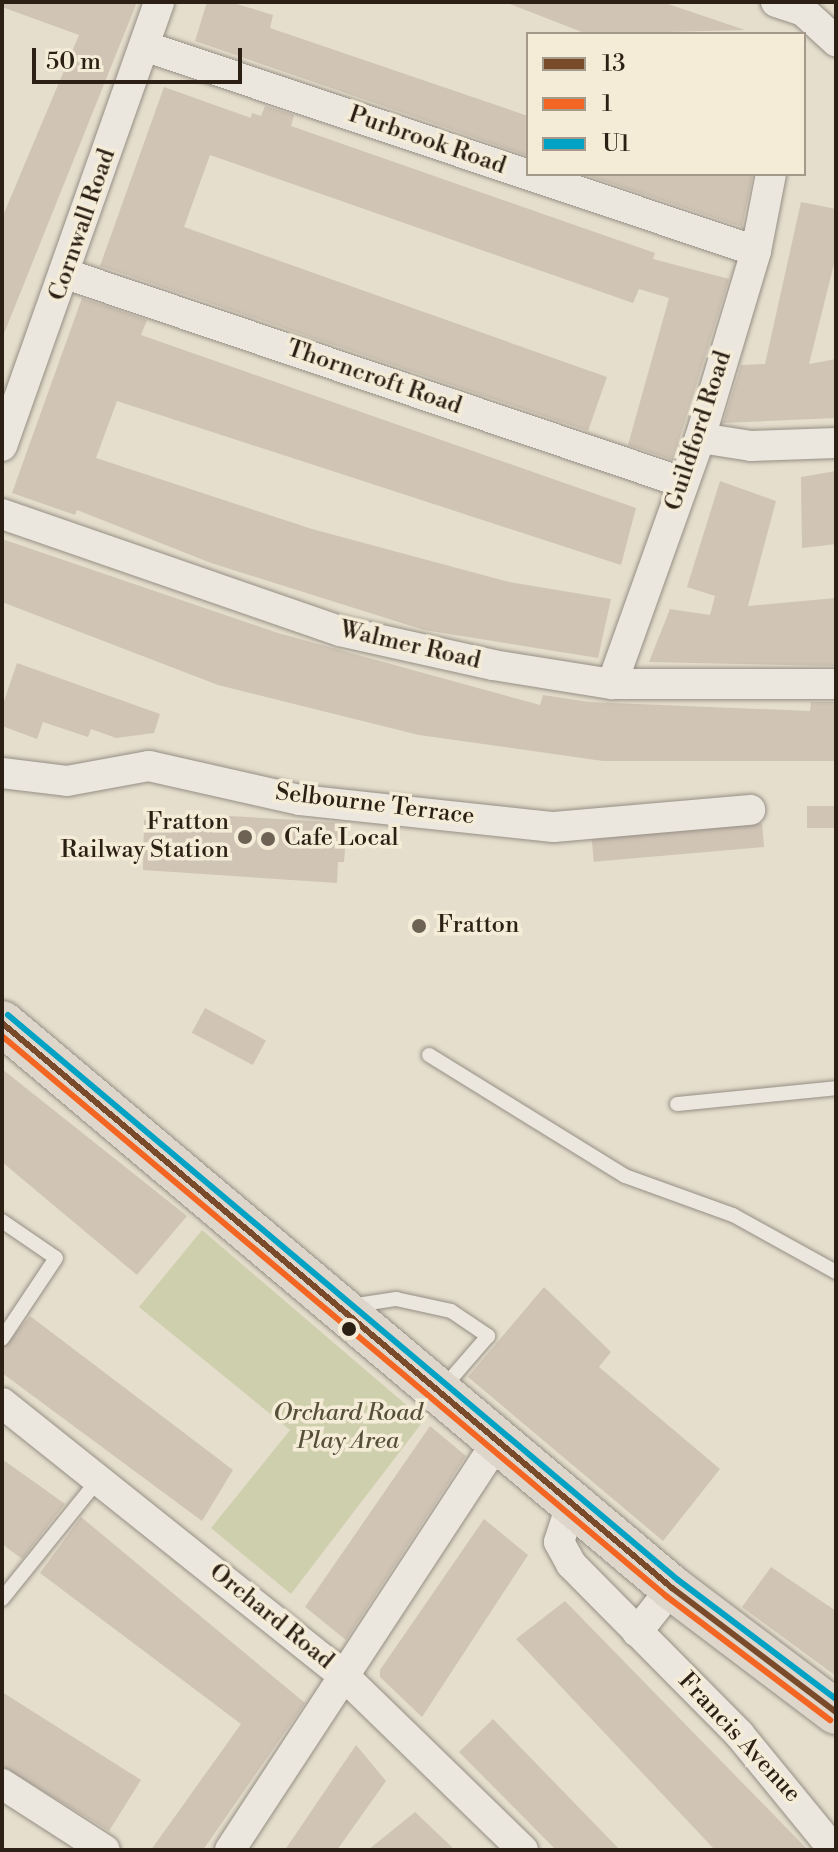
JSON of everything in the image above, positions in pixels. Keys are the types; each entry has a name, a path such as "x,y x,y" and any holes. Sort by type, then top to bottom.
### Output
{"main road":[{"path":"2,1023 441,1390 672,1588 836,1712"}],"street":[{"name":"Cornwall Road","path":"2,446 66,274 159,2"},
{"path":"796,12 836,41"},
{"name":"Purbrook Road","path":"144,46 526,174"},
{"name":"Purbrook Road","path":"532,176 756,251"},
{"name":"Guildford Road","path":"612,684 700,438 756,251 771,176"},
{"name":"Thorncroft Road","path":"66,274 682,482"},
{"path":"700,438 751,446 836,443"},
{"name":"Walmer Road","path":"2,514 340,631 612,684 836,684"},
{"name":"Selbourne Terrace","path":"2,773 67,781 149,766 300,800 554,827 750,810"},
{"name":"Orchard Road","path":"2,1403 343,1675 523,1850"},
{"path":"230,1850 498,1440"},
{"name":"Francis Avenue","path":"572,1502 559,1542 571,1564 751,1747 834,1850"},
{"path":"637,1632 672,1588"},
{"path":"2,1784 105,1850"}],"lane":[{"path":"429,1055 625,1176 733,1215 836,1272"},
{"path":"677,1104 836,1088"},
{"path":"2,1221 56,1258 2,1339"},
{"path":"342,1307 396,1299 451,1311 488,1336 441,1390"},
{"path":"2,1599 98,1480"}],"green space":[{"name":"Orchard Road Play Area","path":"202,1230 424,1420 291,1594 211,1528 290,1430 139,1307"}],"building":[{"path":"2,2 137,2 3,336 2,218 79,35 2,7"},
{"path":"207,2 230,2 273,15 270,28 526,115 526,155 195,41"},
{"path":"505,2 662,2 745,30 666,32 582,32"},
{"path":"164,87 251,118 252,113 261,116 265,106 294,115 291,126 655,253 653,259 729,279 673,460 628,445 669,298 639,289 633,303 210,155 184,227 607,377 588,431 100,266"},
{"path":"589,176 753,176 742,227"},
{"path":"801,202 836,209 836,256 809,364 836,359 836,418 723,423 741,365 765,364"},
{"path":"82,298 147,320 141,335 636,508 621,565 117,401 96,458 312,529 509,582 611,599 598,658 424,630 211,563 77,510 75,515 12,493"},
{"path":"836,471 836,544 802,548 801,477"},
{"path":"720,481 776,501 748,606 836,598 836,666 649,662 670,609 710,615 715,596 687,587"},
{"path":"2,539 278,633 540,705 543,695 589,702 810,711 811,702 836,702 836,761 603,761 419,735 218,685 2,602"},
{"path":"17,663 160,714 154,733 116,738 91,729 88,737 43,722 37,739 2,726 2,707"},
{"path":"807,806 836,806 836,828 807,828"},
{"name":"Fratton Railway Station","path":"229,816 347,823 344,862 338,862 337,883 143,870 144,820 228,825"},
{"path":"762,823 764,847 594,862 592,838"},
{"path":"205,1008 266,1040 253,1065 192,1033"},
{"path":"2,1069 187,1216 137,1275 2,1162"},
{"path":"544,1287 611,1352 599,1367 720,1469 663,1541 468,1377"},
{"path":"30,1316 233,1470 202,1521 2,1373 2,1349"},
{"path":"430,1426 466,1456 346,1640 305,1607"},
{"path":"2,1459 65,1504 22,1559 2,1544"},
{"path":"81,1517 305,1703 203,1850 151,1850 241,1724 40,1573"},
{"path":"484,1519 528,1555 422,1717 380,1677 380,1670"},
{"path":"771,1567 836,1611 836,1676 742,1607"},
{"path":"565,1601 808,1850 715,1850 516,1639"},
{"path":"2,1692 141,1780 109,1831 2,1766"},
{"path":"493,1719 620,1850 556,1850 459,1752"},
{"path":"356,1745 386,1781 337,1850 285,1850"},
{"path":"415,1812 455,1850 368,1850"}],"transit line":[{"name":"U1","path":"8,1015 678,1580 836,1699"},
{"name":"13","path":"2,1023 672,1588 836,1712"},
{"name":"1","path":"2,1036 666,1596 830,1720"}],"place":[{"name":"Fratton Railway Station","path":"245,837"},
{"name":"Cafe Local","path":"268,839"},
{"name":"Fratton","path":"419,926"}]}
